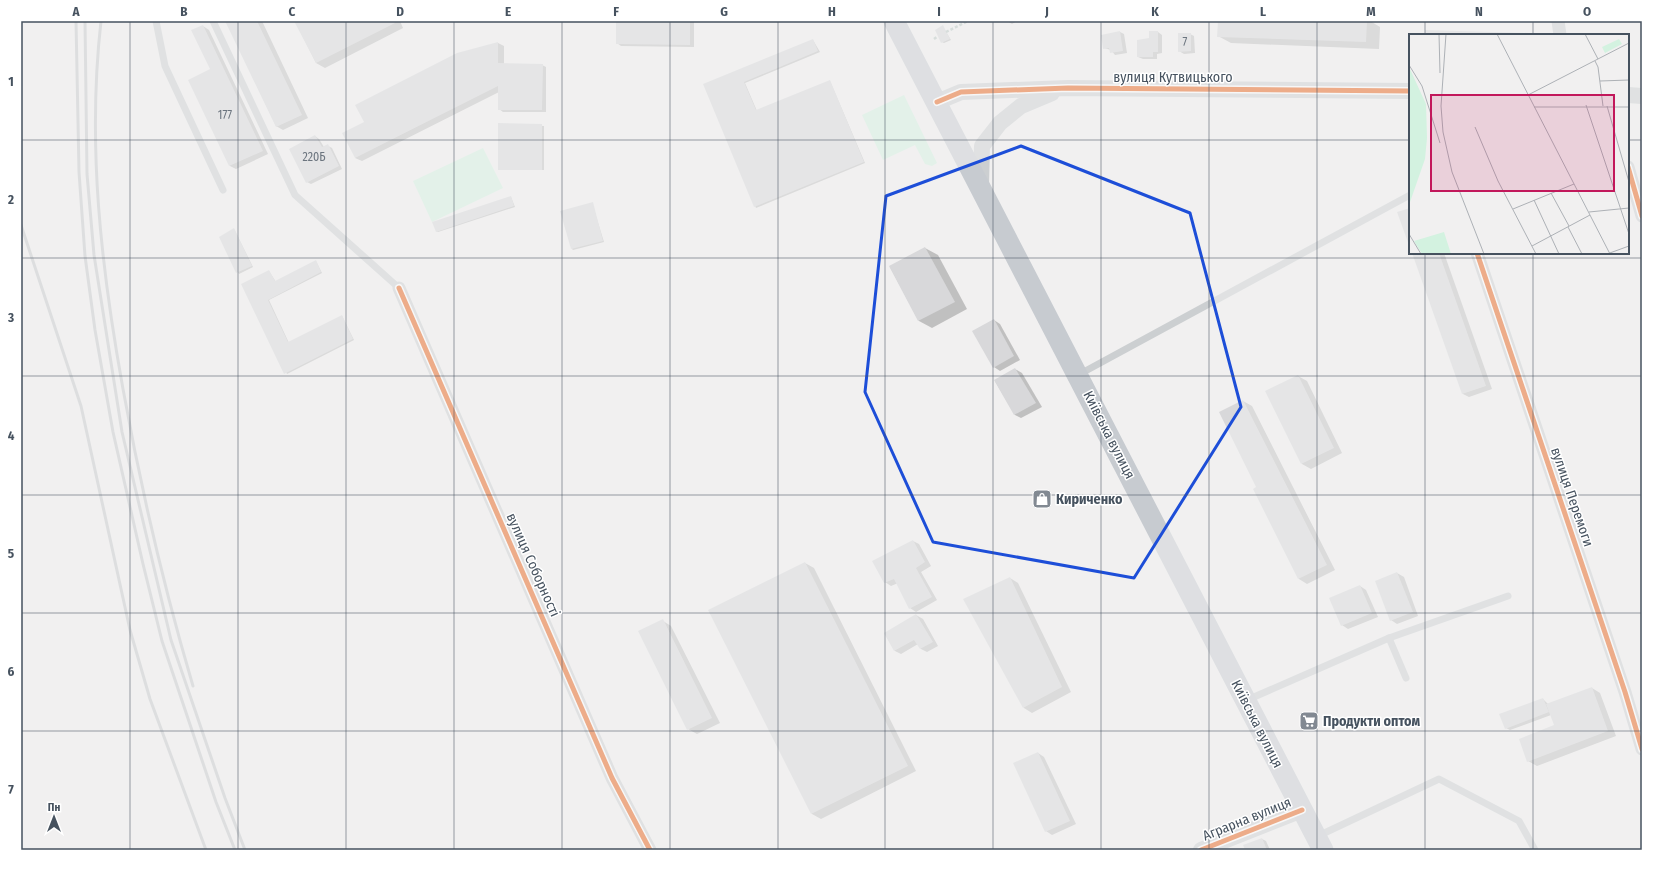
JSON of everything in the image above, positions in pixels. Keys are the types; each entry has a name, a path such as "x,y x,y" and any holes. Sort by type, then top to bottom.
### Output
{"main road":[{"name":"Київська вулиця","path":"894,21 981,186 1319,843"}],"street":[{"path":"1558,21 1560,34"},
{"name":"вулиця Кутвицького","path":"937,102 961,92 1068,88 1409,91"},
{"path":"981,186 982,146 1000,123 1021,106 1041,96 1068,88"},
{"path":"1629,95 1642,96"},
{"path":"1629,170 1642,216"},
{"name":"вулиця Перемоги","path":"1477,254 1625,692 1642,749"},
{"name":"вулиця Соборності","path":"399,288 612,778 650,850"},
{"name":"Аграрна вулиця","path":"1201,850 1302,810"}],"lane":[{"path":"156,21 160,52 165,66 223,190"},
{"path":"213,21 295,195 399,288"},
{"path":"1078,375 1409,196"},
{"path":"1245,701 1389,638 1508,596"},
{"path":"1389,638 1406,678"},
{"path":"1319,843 1440,779 1520,820 1535,850"}],"path":[{"path":"946,32 968,21"},
{"path":"934,39 938,36"}],"highlighted area":[{"path":"1021,146 1190,213 1241,407 1134,578 933,542 865,392 886,196"}],"green space":[{"path":"904,95 937,163 932,166 925,164 915,145 883,160 862,115"},
{"path":"483,148 503,188 432,222 413,181"}],"building":[{"path":"225,21 257,21 302,115 276,127"},
{"path":"294,21 394,21 395,23 316,63"},
{"path":"616,21 690,21 690,45 616,44"},
{"path":"1218,21 1367,21 1366,42 1217,37"},
{"path":"203,25 263,151 229,166 188,80 210,69 191,30"},
{"path":"943,25 950,39 941,43 935,30"},
{"path":"1425,30 1529,33 1529,34 1425,34"},
{"path":"1120,31 1123,51 1110,53 1109,48 1103,49 1101,35"},
{"path":"1149,31 1158,31 1158,52 1153,52 1153,57 1137,57 1137,40 1149,38"},
{"path":"1178,33 1191,33 1191,51 1178,52"},
{"path":"813,39 818,51 744,82 756,110 830,80 864,162 754,207 703,84"},
{"path":"498,42 498,63 543,64 542,110 498,110 498,86 355,158 342,133 364,122 355,105 457,53"},
{"path":"498,123 542,124 542,170 498,170"},
{"path":"315,135 322,147 328,144 339,166 306,183 289,149"},
{"path":"511,196 514,206 436,232 432,222"},
{"path":"593,202 603,241 571,249 560,211"},
{"path":"1409,208 1409,245 1397,212"},
{"path":"234,228 252,266 236,273 219,237"},
{"path":"925,247 955,302 918,321 889,266"},
{"path":"1412,254 1439,254 1486,386 1462,394"},
{"path":"316,260 321,272 268,300 288,342 342,315 353,339 284,374 241,284 269,270 275,281"},
{"path":"994,319 1014,356 993,368 972,331"},
{"path":"1015,368 1036,403 1014,415 994,380"},
{"path":"1298,375 1334,448 1301,464 1265,391"},
{"path":"1243,400 1327,565 1298,579 1253,489 1256,487 1219,412"},
{"path":"913,540 925,562 916,568 932,597 909,609 894,579 884,583 872,561"},
{"path":"805,562 908,766 811,814 708,610"},
{"path":"1397,572 1413,612 1390,621 1375,581"},
{"path":"1010,577 1062,687 1023,708 963,599"},
{"path":"1360,585 1372,613 1341,626 1329,598"},
{"path":"916,614 933,642 920,649 914,640 894,651 884,633"},
{"path":"663,619 712,718 687,730 638,631"},
{"path":"1592,687 1608,731 1527,762 1519,739 1554,725 1546,704"},
{"path":"1543,698 1549,712 1505,729 1499,714"},
{"path":"1038,752 1070,821 1045,832 1013,763"},
{"path":"1262,838 1267,850 1245,850 1243,845"}],"railway":[{"path":"76,21 79,172 85,256 95,330 113,432 162,641 216,802 235,850"},
{"path":"85,21 87,174 94,255 122,432 171,640 225,798 245,850"},
{"path":"101,21 95,114 96,160 98,206 108,297 123,389 145,501 172,612 193,686"},
{"path":"21,225 81,406 130,630 150,699 206,850"}],"cycle path":[{"path":"937,102 961,92 1068,88 1409,91"},
{"path":"1629,170 1642,216"},
{"path":"1477,254 1625,692 1642,749"},
{"path":"399,288 612,778 650,850"},
{"path":"1201,850 1302,810"}],"place":[{"name":"Кириченко","path":"1042,499"},
{"name":"Продукти оптом","path":"1309,721"}]}
